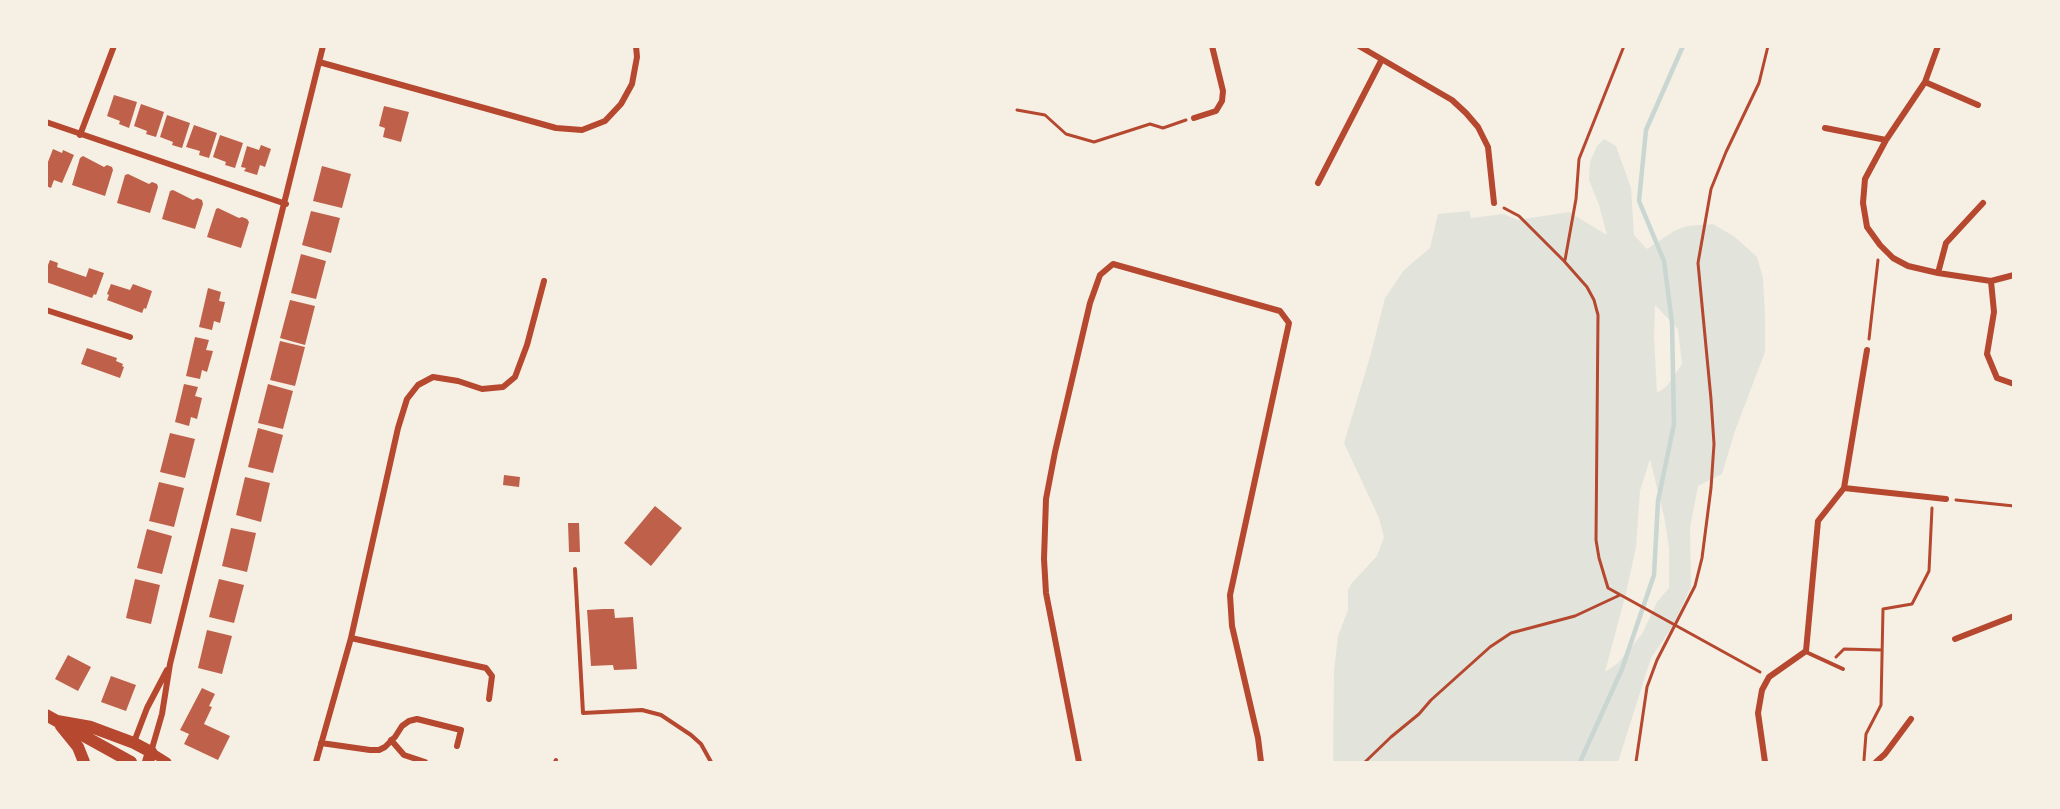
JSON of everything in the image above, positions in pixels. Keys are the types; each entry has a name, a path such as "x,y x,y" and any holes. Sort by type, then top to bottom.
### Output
{"main road":[{"path":"52,718 91,727 134,743 150,757"},
{"path":"52,718 127,762 134,743"},
{"path":"52,718 78,747 84,762"}],"street":[{"path":"80,135 114,46"},
{"path":"168,762 150,757 162,714 170,664 323,46"},
{"path":"319,62 556,128 582,130 605,121 621,104 633,84 637,57 636,46"},
{"path":"1194,118 1216,111 1222,102 1223,91 1212,46"},
{"path":"1359,46 1381,61 1452,100 1472,120 1488,147 1494,203"},
{"path":"1938,46 1925,82 1886,140 1865,179 1863,203 1867,227 1893,258 1908,266 1991,281 2013,275"},
{"path":"1318,183 1381,61"},
{"path":"1925,82 1978,105"},
{"path":"46,122 285,204"},
{"path":"1825,128 1886,140"},
{"path":"1938,273 1946,243 1983,203"},
{"path":"1079,762 1046,593 1044,559 1046,499 1090,303 1100,275 1113,264 1280,311 1289,323 1230,595 1232,626 1258,738 1261,762"},
{"path":"316,762 351,638 398,428 407,399 418,385 433,377 458,381 482,389 503,387 515,377 527,345 544,281"},
{"path":"1991,281 1994,312 1987,354 1998,378 2013,384"},
{"path":"46,310 130,337"},
{"path":"1765,762 1758,713 1762,690 1769,677 1806,651 1818,522 1844,488 1867,350"},
{"path":"1844,488 1946,499"},
{"path":"1955,639 2013,616"},
{"path":"351,638 486,668 492,676 489,699"},
{"path":"134,743 147,708 170,664"},
{"path":"1876,762 1885,754 1911,719"},
{"path":"321,743 370,750 385,747 402,726 409,721 417,720 461,730 457,746"},
{"path":"391,740 404,755 424,762"}],"lane":[{"path":"575,569 583,713 642,710 661,715 701,744 711,762"},
{"path":"1806,651 1843,669"}],"path":[{"path":"1564,261 1576,200 1579,159 1624,46"},
{"path":"1636,762 1647,687 1674,624 1695,586 1702,558 1714,444 1698,263 1711,189 1759,83 1768,46"},
{"path":"1017,110 1045,115 1066,134 1094,142 1150,124 1163,128 1194,118"},
{"path":"1494,203 1519,216 1587,286 1594,300 1598,315 1596,540 1608,588 1769,677"},
{"path":"1867,350 1880,245"},
{"path":"1864,762 1866,734 1881,705 1883,609 1912,604 1929,571 1933,497"},
{"path":"1946,499 2013,506"},
{"path":"1365,762 1490,646 1511,633 1575,616 1620,595"},
{"path":"1831,663 1844,649 1882,650"}],"shaded area":[{"path":"1604,139 1616,146 1631,188 1634,235 1647,249 1674,231 1687,226 1713,224 1735,237 1757,257 1763,278 1765,315 1765,352 1735,431 1722,474 1698,486 1690,528 1691,586 1674,624 1651,658 1618,762 1333,762 1334,671 1338,636 1348,610 1348,590 1377,556 1384,537 1379,518 1344,443 1385,298 1404,270 1430,248 1438,214 1469,211 1471,218 1504,214 1517,220 1569,212 1607,235 1589,180 1590,162 1597,146","holes":["1655,305 1678,329 1682,364 1667,386 1657,393","1650,459 1669,548 1669,588 1657,602 1642,634 1618,663 1605,672 1636,547 1640,491"]}],"building":[{"path":"114,95 137,102 129,128 119,124 120,121 107,116"},
{"path":"141,104 164,112 156,137 134,126"},
{"path":"384,106 409,112 401,142 383,137 385,128 379,126"},
{"path":"167,115 190,123 182,148 160,137"},
{"path":"194,125 217,133 209,158 199,155 200,151 186,147"},
{"path":"220,135 243,143 235,168 213,157"},
{"path":"261,145 271,149 265,167 260,165 257,175 244,171 246,168 241,167 247,146 259,150"},
{"path":"53,149 74,155 62,183 54,180 51,188 46,186 46,167"},
{"path":"83,156 104,167 107,165 112,167 105,196 72,185 80,158"},
{"path":"322,166 351,174 342,208 313,201"},
{"path":"128,174 149,184 152,182 157,184 150,213 117,203 125,175"},
{"path":"173,190 193,200 197,198 202,200 203,204 195,229 162,219 170,191"},
{"path":"218,208 239,218 247,219 249,222 241,248 207,237"},
{"path":"311,211 340,218 331,253 302,245"},
{"path":"301,254 326,261 316,299 291,293"},
{"path":"50,260 58,263 57,267 86,277 89,268 104,273 96,295 94,294 92,298 46,282 46,270"},
{"path":"111,284 130,290 133,284 152,291 146,309 144,308 142,313 107,300"},
{"path":"208,288 221,292 219,301 225,302 220,323 214,321 212,330 199,327"},
{"path":"290,300 315,306 305,345 280,338"},
{"path":"195,337 209,340 206,350 213,351 207,372 202,370 200,379 186,376"},
{"path":"280,341 305,347 295,386 270,380"},
{"path":"87,348 117,358 116,361 124,367 120,378 81,364"},
{"path":"184,384 198,387 195,396 202,398 197,419 191,417 189,426 175,422"},
{"path":"268,384 293,391 283,429 258,423"},
{"path":"258,428 283,435 273,473 248,467"},
{"path":"170,433 195,439 185,478 160,472"},
{"path":"504,475 520,477 519,487 503,485"},
{"path":"245,477 270,483 261,522 236,515"},
{"path":"159,482 184,488 174,527 149,521"},
{"path":"655,506 682,528 651,566 624,543"},
{"path":"568,523 579,523 580,552 569,552"},
{"path":"231,528 256,533 247,572 222,566"},
{"path":"147,529 172,536 162,574 137,568"},
{"path":"135,579 160,585 151,624 126,618"},
{"path":"219,579 244,585 234,623 209,617"},
{"path":"614,609 615,618 633,617 637,669 614,670 613,665 591,666 587,610"},
{"path":"207,630 232,636 222,674 198,668"},
{"path":"68,655 91,667 78,691 55,679"},
{"path":"111,676 136,685 126,711 101,702"},
{"path":"202,688 215,694 204,724 230,736 218,760 184,744 189,734 180,730"}],"waterway":[{"path":"1580,762 1622,669 1654,575 1658,501 1674,424 1672,323 1664,261 1639,201 1646,130 1683,46"}]}
